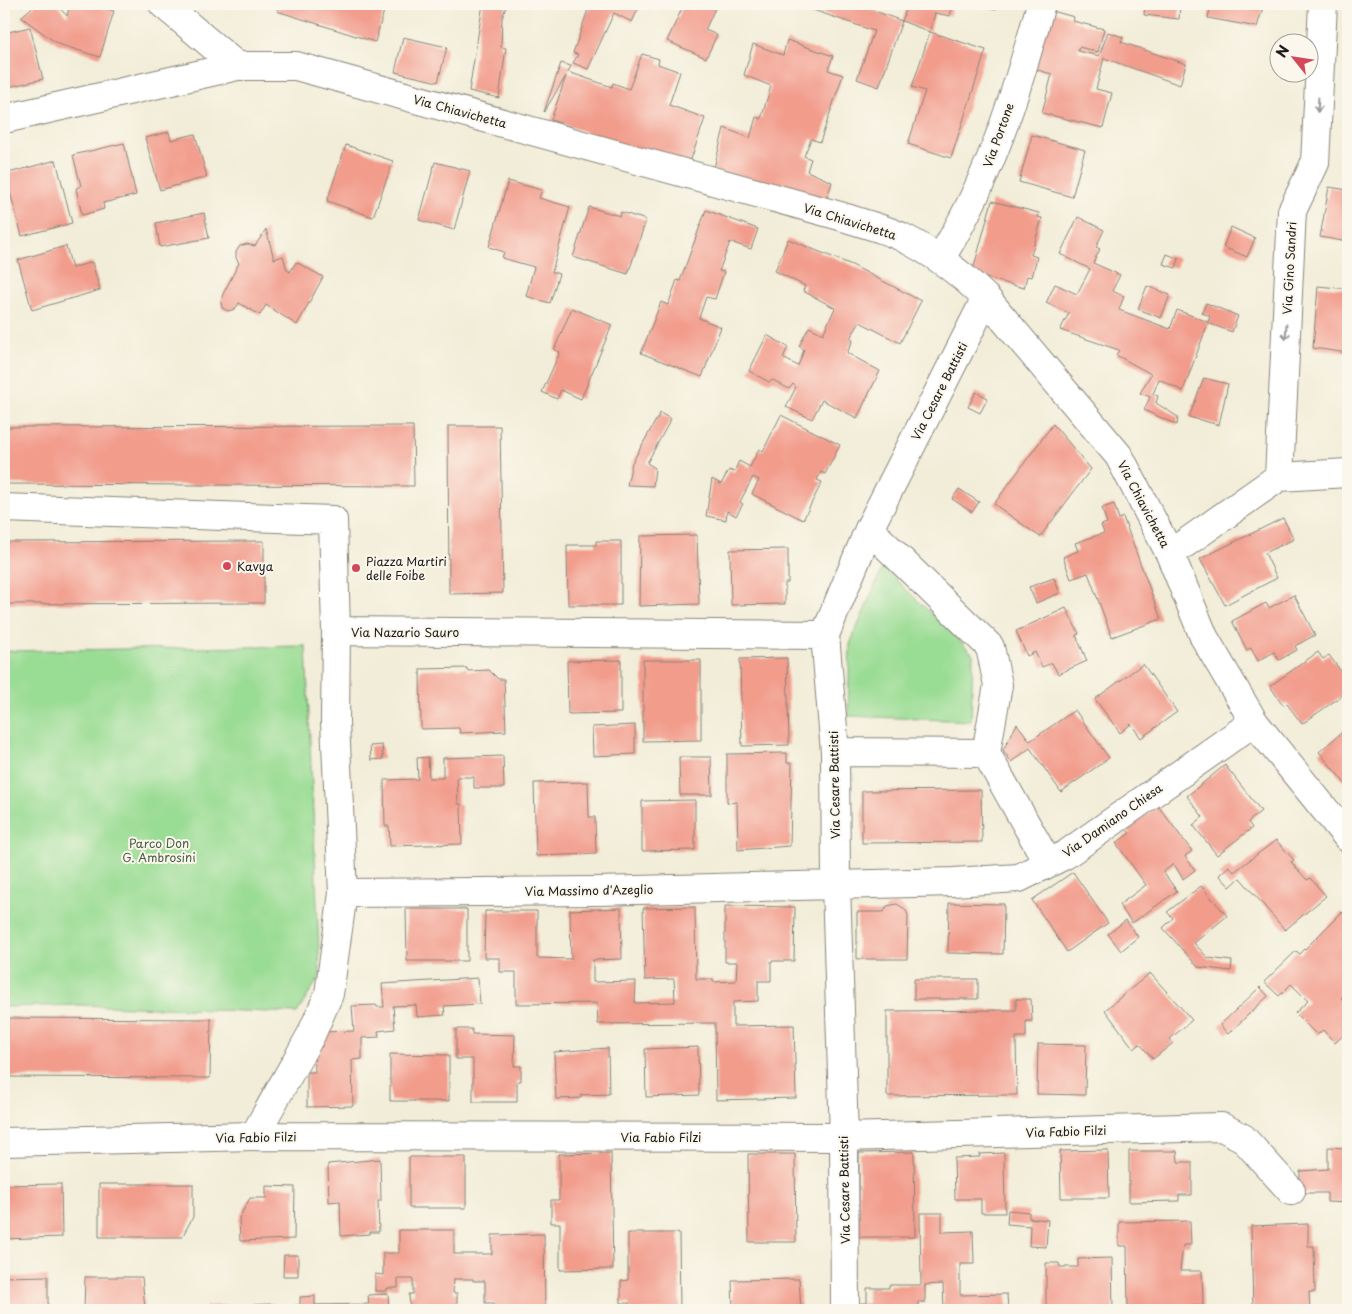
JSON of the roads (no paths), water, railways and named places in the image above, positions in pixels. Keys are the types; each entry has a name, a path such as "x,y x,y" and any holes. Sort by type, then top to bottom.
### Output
{"street":[{"path":"163,4 237,66"},
{"name":"Via Portone","path":"940,259 956,234 988,165 1028,51 1041,4"},
{"name":"Via Gino Sandri","path":"1279,477 1292,211 1315,163 1323,4"},
{"name":"Via Chiavichetta","path":"4,119 237,66 296,66 510,124 783,202 840,216 902,237 963,275 986,298 1119,456 1170,554 1204,637 1254,722 1348,838"},
{"name":"Via Cesare Battisti","path":"845,1310 844,1137 836,884 835,752 825,635 869,529 986,298"},
{"path":"1170,554 1279,477 1348,472"},
{"name":"Via Nazario Sauro","path":"4,508 332,520 336,631 825,635"},
{"path":"869,529 990,647 998,685 986,753 1048,863"},
{"path":"254,1136 311,1035 329,994 342,893 335,722 336,631"},
{"name":"Via Damiano Chiesa","path":"836,884 953,882 1019,878 1065,855 1254,722"},
{"path":"835,752 986,753"},
{"name":"Via Massimo d'Azeglio","path":"342,893 597,891 836,884"},
{"name":"Via Fabio Filzi","path":"4,1142 254,1136 844,1137 1222,1126 1243,1138 1291,1191"}],"place":[{"name":"Kavya","path":"227,566"},
{"name":"Piazza Martiri delle Foibe","path":"356,568"}],"park label":[{"name":"Parco Don G. Ambrosini","path":"159,850"}]}
